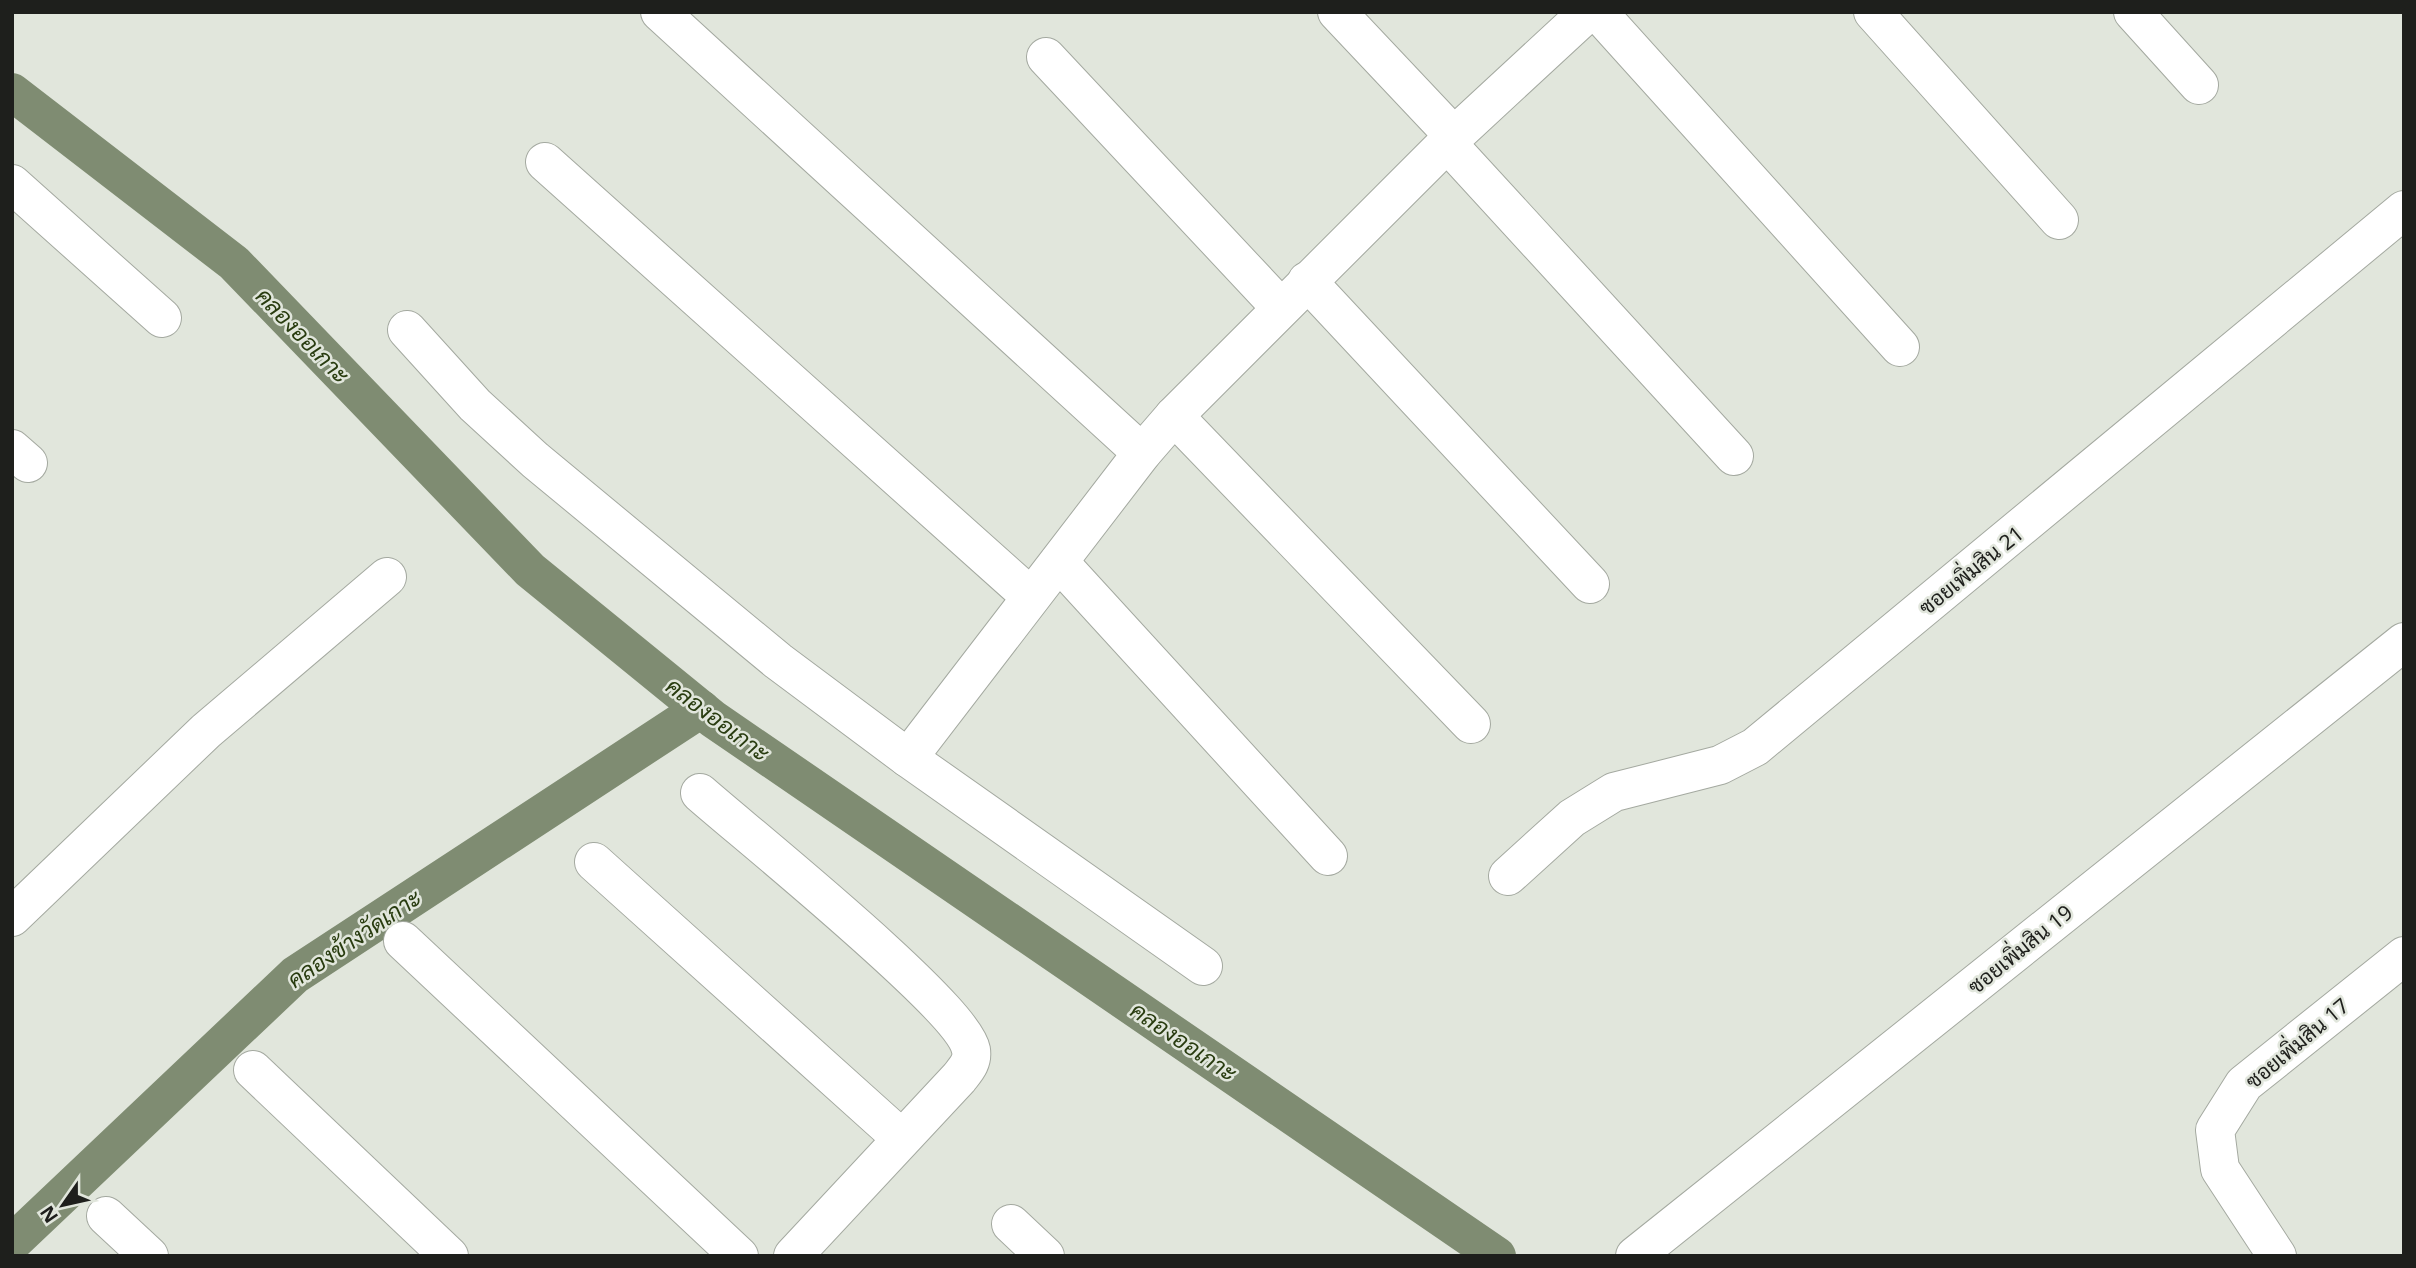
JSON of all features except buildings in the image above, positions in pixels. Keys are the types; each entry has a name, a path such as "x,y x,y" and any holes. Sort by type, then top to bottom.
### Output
{"street":[{"path":"660,12 1142,453"},
{"path":"1337,12 1734,456"},
{"path":"908,758 1142,453 1174,416 1450,139 1588,12"},
{"path":"1598,12 1900,347"},
{"path":"1873,12 2059,220"},
{"path":"2133,12 2199,85"},
{"path":"1046,57 1590,584"},
{"path":"545,162 1031,597"},
{"path":"12,184 162,318"},
{"name":"ซอยเพิ่มสิน 21","path":"1508,876 1572,818 1614,792 1720,765 1755,747 2404,209"},
{"path":"407,330 475,405 535,460 778,661 908,758 1203,966"},
{"path":"1174,416 1471,724"},
{"path":"1059,562 1328,856"},
{"path":"12,917 206,730 387,577"},
{"name":"ซอยเพิ่มสิน 19","path":"1635,1256 2404,642"},
{"path":"700,793 928,990 971,1048 971,1063 793,1256"},
{"path":"594,862 901,1138"},
{"path":"403,941 739,1256"},
{"name":"ซอยเพิ่มสิน 17","path":"2277,1256 2220,1169 2215,1130 2245,1084 2404,956"},
{"path":"253,1070 449,1256"},
{"path":"106,1216 149,1256"},
{"path":"1011,1224 1045,1256"}],"waterway":[{"name":"คลองออเกาะ","path":"12,92 234,263 530,570 713,719 1497,1256"},
{"name":"คลองข้างวัดเกาะ","path":"12,1243 295,975 701,709"}]}
